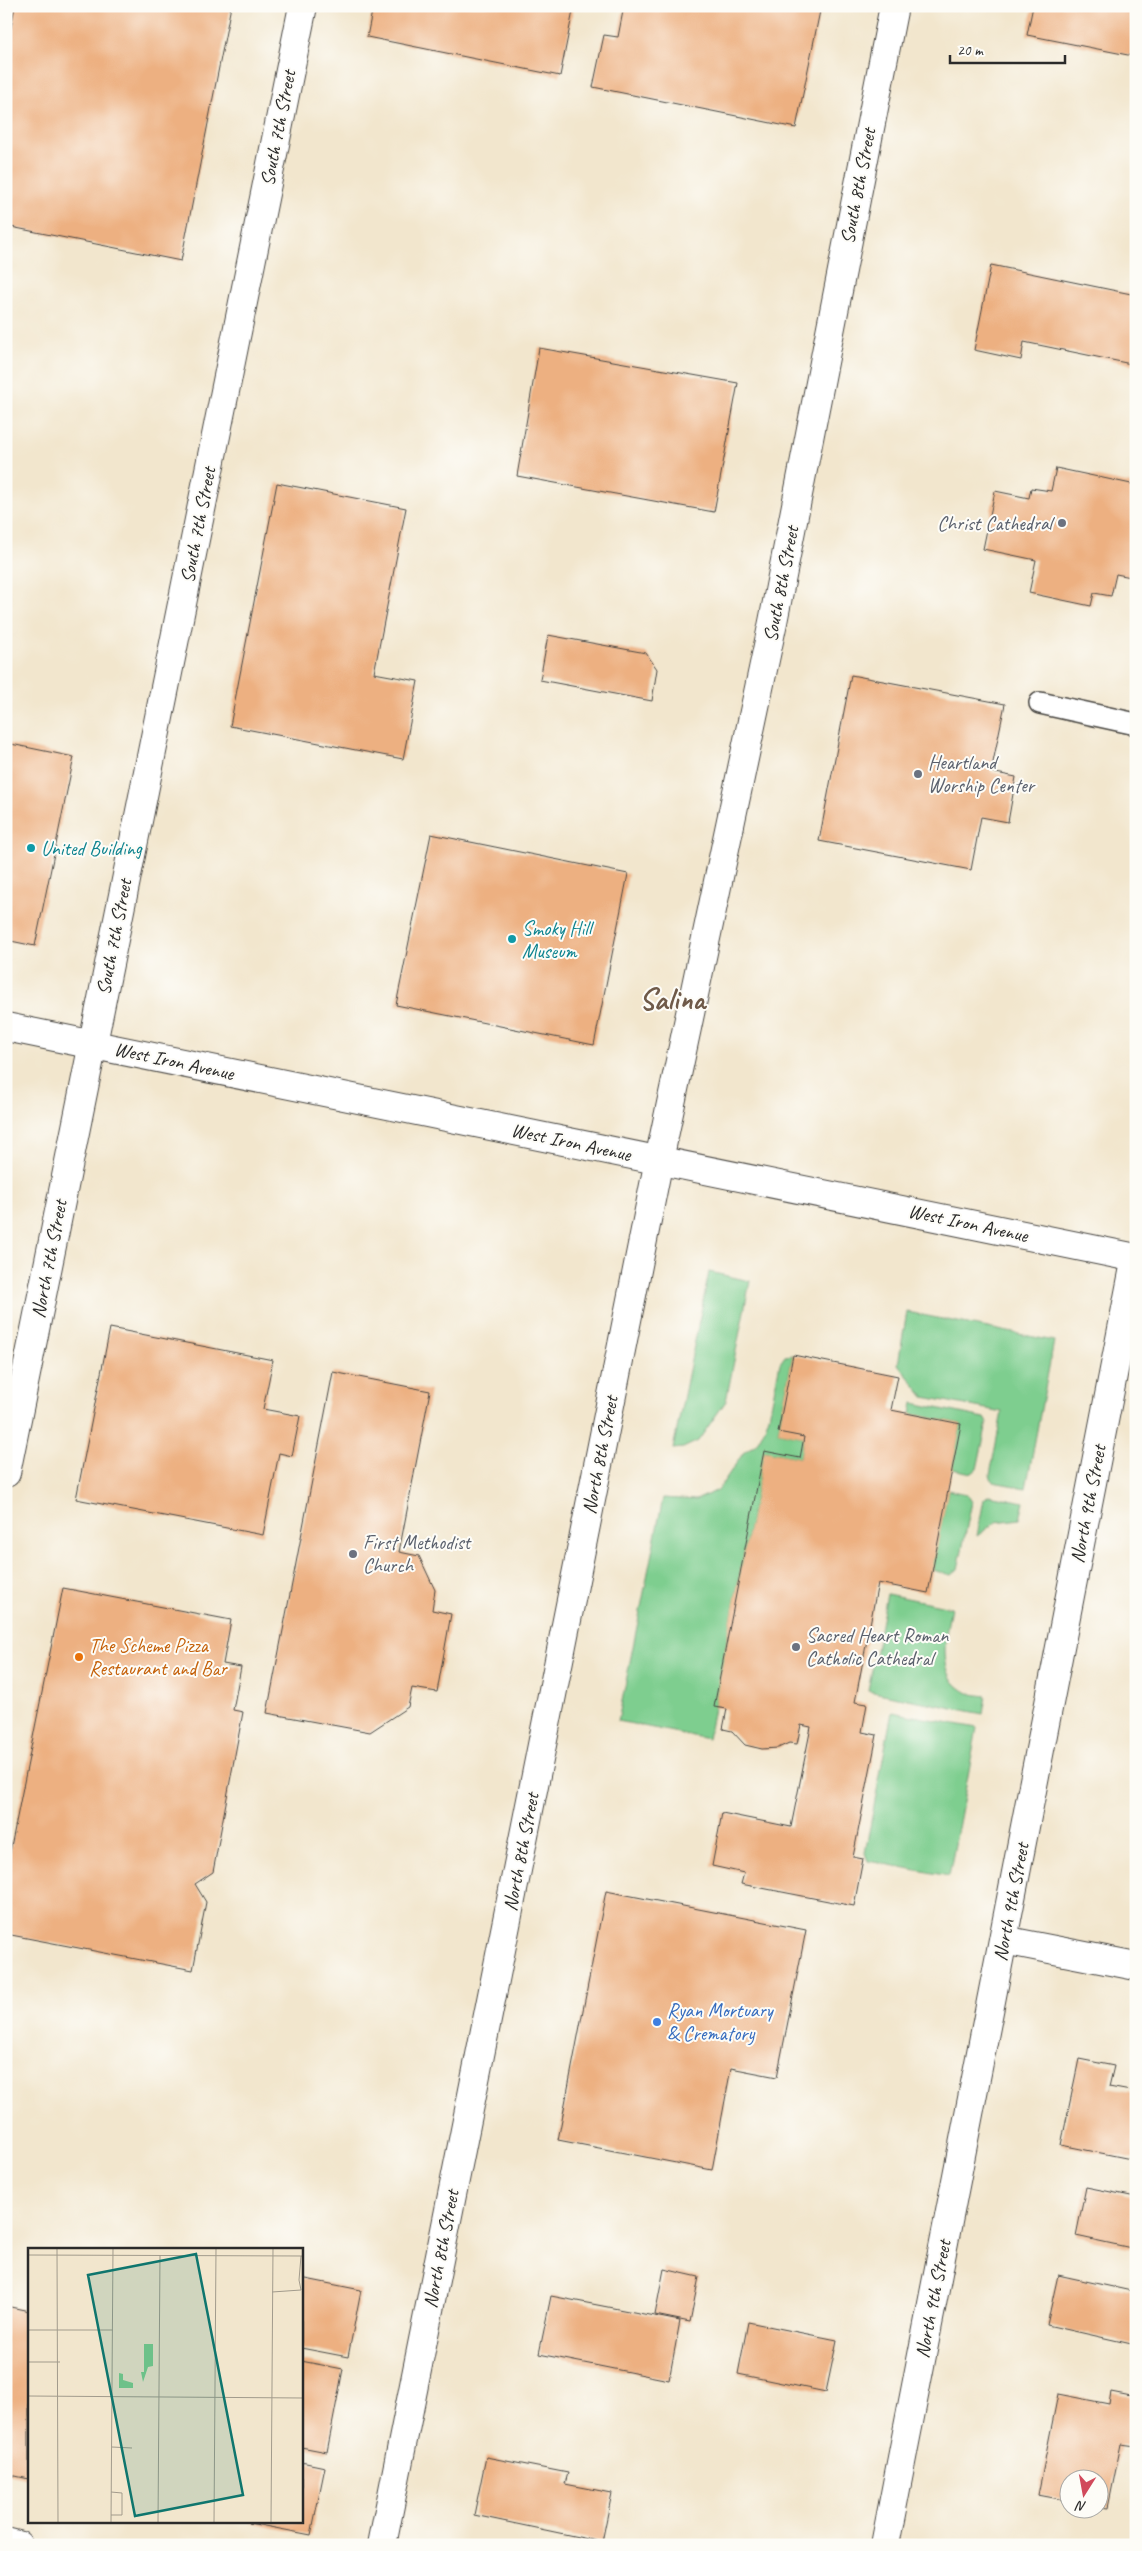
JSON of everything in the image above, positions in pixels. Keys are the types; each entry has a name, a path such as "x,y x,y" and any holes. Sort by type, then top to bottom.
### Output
{"street":[{"name":"South 7th Street","path":"92,1044 303,6"},
{"name":"South 8th Street","path":"659,1160 775,612 894,6"},
{"name":"West Iron Avenue","path":"6,1027 1136,1258"},
{"name":"North 7th Street","path":"6,1473 92,1044"},
{"name":"North 8th Street","path":"382,2545 659,1160"},
{"name":"North 9th Street","path":"885,2545 1136,1258"},
{"path":"1004,1940 1136,1966"},
{"path":"6,2542 18,2545"}],"lane":[{"path":"1040,703 1136,724"}],"green space":[{"path":"709,1272 750,1281 726,1401 698,1441 683,1448 673,1449"},
{"path":"907,1312 1054,1341 1026,1488 993,1482 990,1475 1002,1412 924,1397 898,1364"},
{"path":"793,1355 778,1432 804,1437 800,1458 764,1451 708,1739 618,1721 663,1498 696,1500 718,1490 744,1452 756,1444 764,1430 769,1416 780,1363 785,1356"},
{"path":"913,1403 984,1418 987,1423 977,1469 972,1473 952,1469 961,1424 911,1414"},
{"path":"948,1490 967,1494 972,1502 958,1569 951,1575 932,1570"},
{"path":"989,1495 1024,1502 1020,1519 996,1522 977,1536 984,1499"},
{"path":"887,1594 951,1607 945,1642 947,1666 950,1676 957,1685 969,1693 986,1696 983,1714 868,1691"},
{"path":"892,1712 977,1728 949,1876 868,1861 865,1853"}],"building":[{"path":"15,6 231,6 181,261 6,226 6,54"},
{"path":"373,6 574,6 560,76 367,37"},
{"path":"624,6 821,6 796,128 593,87 604,35 618,37"},
{"path":"1033,6 1136,6 1136,41 1133,56 1027,35"},
{"path":"991,265 1136,295 1136,365 1024,342 1021,360 974,350"},
{"path":"539,348 738,383 714,512 517,476"},
{"name":"Christ Cathedral","path":"1056,468 1136,485 1136,578 1116,574 1111,596 1094,593 1091,606 1029,593 1036,560 983,549 995,491 1029,498 1031,488 1051,491"},
{"path":"277,483 406,508 374,673 418,681 403,759 230,726"},
{"path":"548,635 646,653 657,669 652,701 540,680"},
{"name":"Heartland Worship Center","path":"851,675 1005,704 991,772 1016,777 1008,822 981,817 971,870 819,841"},
{"name":"United Building","path":"6,743 74,757 35,946 6,940"},
{"name":"Smoky Hill Museum","path":"431,834 628,874 594,1045 396,1005"},
{"path":"110,1328 273,1360 263,1409 300,1416 292,1456 279,1453 263,1535 76,1499"},
{"name":"Sacred Heart Roman Catholic Cathedral","path":"793,1355 898,1376 891,1410 961,1424 928,1593 878,1583 855,1702 867,1704 862,1732 877,1735 853,1857 863,1859 854,1906 741,1884 744,1873 712,1866 722,1813 791,1827 811,1727 801,1725 797,1744 789,1743 778,1748 762,1749 745,1745 732,1731 723,1729 727,1709 714,1707 764,1451 800,1458 804,1437 778,1432"},
{"name":"First Methodist Church","path":"333,1372 430,1391 399,1552 419,1556 435,1590 432,1610 451,1614 437,1692 412,1688 408,1707 370,1732 267,1713"},
{"path":"63,1588 231,1620 223,1664 241,1667 233,1710 243,1712 213,1872 195,1884 206,1902 193,1970 6,1934 6,1872"},
{"path":"606,1891 806,1930 777,2077 731,2068 712,2170 558,2140"},
{"path":"1079,2059 1114,2066 1109,2087 1136,2092 1136,2160 1061,2145"},
{"path":"1086,2187 1136,2197 1136,2249 1076,2236"},
{"path":"664,2269 699,2277 690,2322 655,2315"},
{"path":"1058,2275 1136,2292 1136,2345 1047,2325"},
{"path":"302,2278 361,2290 348,2357 302,2348"},
{"path":"551,2296 680,2321 669,2380 539,2354"},
{"path":"6,2306 28,2311 28,2479 6,2474"},
{"path":"748,2322 837,2340 826,2392 738,2374"},
{"path":"302,2361 343,2369 327,2452 302,2447"},
{"path":"1111,2392 1136,2397 1136,2446 1121,2444 1110,2498 1110,2468 1060,2468 1060,2499 1038,2495 1058,2394 1109,2404"},
{"path":"486,2457 568,2473 565,2484 612,2493 602,2542 474,2515"},
{"path":"302,2462 325,2467 311,2535 254,2524 302,2524"}],"place":[{"name":"Christ Cathedral","path":"1062,523"},
{"name":"Heartland Worship Center","path":"918,774"},
{"name":"United Building","path":"31,848"},
{"name":"Smoky Hill Museum","path":"512,939"},
{"name":"First Methodist Church","path":"353,1554"},
{"name":"Sacred Heart Roman Catholic Cathedral","path":"796,1647"},
{"name":"The Scheme Pizza Restaurant and Bar","path":"79,1657"},
{"name":"Ryan Mortuary & Crematory","path":"657,2022"}],"district":[{"name":"Salina","path":"672,999"}]}
